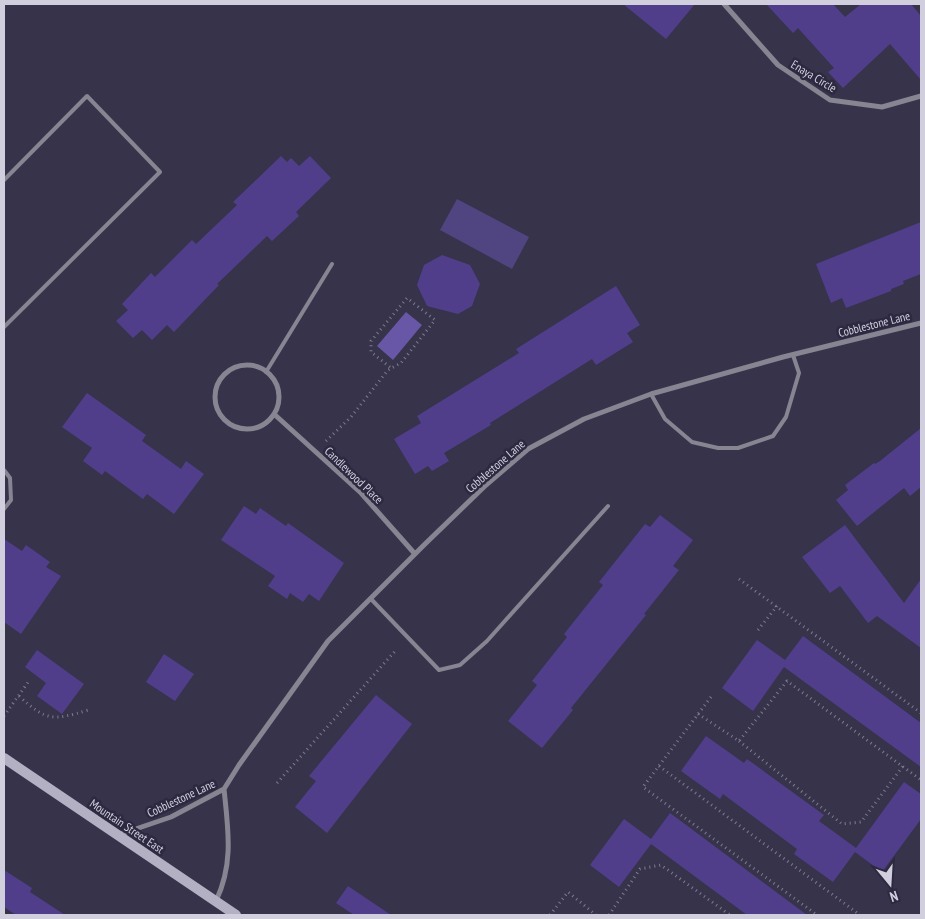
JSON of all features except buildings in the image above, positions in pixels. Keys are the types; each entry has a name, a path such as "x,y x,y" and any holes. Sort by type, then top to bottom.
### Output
{"main road":[{"name":"Mountain Street East","path":"4,758 236,915"}],"street":[{"name":"Enaya Circle","path":"724,4 778,65 830,100 882,107 921,96"},
{"name":"Cobblestone Lane","path":"117,835 171,817 224,789 239,765 328,641 415,554 528,448 584,419 651,394 793,355 921,323"},
{"path":"252,366 266,372 275,380 279,391 278,404 274,414 259,427 250,429 231,425 218,411 216,400 218,385 226,373 234,368 252,366"},
{"name":"Candlewood Place","path":"274,414 361,493 415,554"},
{"name":"Cobblestone Lane","path":"216,902 224,884 229,848 224,789"}],"lane":[{"path":"4,180 87,96 160,172 4,327"},
{"path":"266,372 332,264"},
{"path":"651,394 665,419 692,442 718,448 738,448 772,436 786,417 799,373 793,355"},
{"path":"4,470 10,478 11,500 4,509"},
{"path":"371,599 439,670 460,665 487,641 608,506"}],"path":[{"path":"315,451 351,417 391,368 401,363 435,320 407,298 371,341 372,352 391,368"},
{"path":"739,579 921,713"},
{"path":"758,630 778,606"},
{"path":"277,783 408,637"},
{"path":"4,716 30,681"},
{"path":"739,742 787,681 921,780"},
{"path":"18,696 42,715 63,718 88,710"},
{"path":"711,697 643,787 817,915"},
{"path":"698,714 739,742 842,824 860,822 903,766"},
{"path":"659,766 860,915"},
{"path":"609,915 640,869 661,865 730,915"},
{"path":"550,915 568,892 596,915"}],"shaded area":[{"path":"457,199 529,237 512,269 440,230"},
{"path":"406,312 422,325 393,360 377,346"}]}
